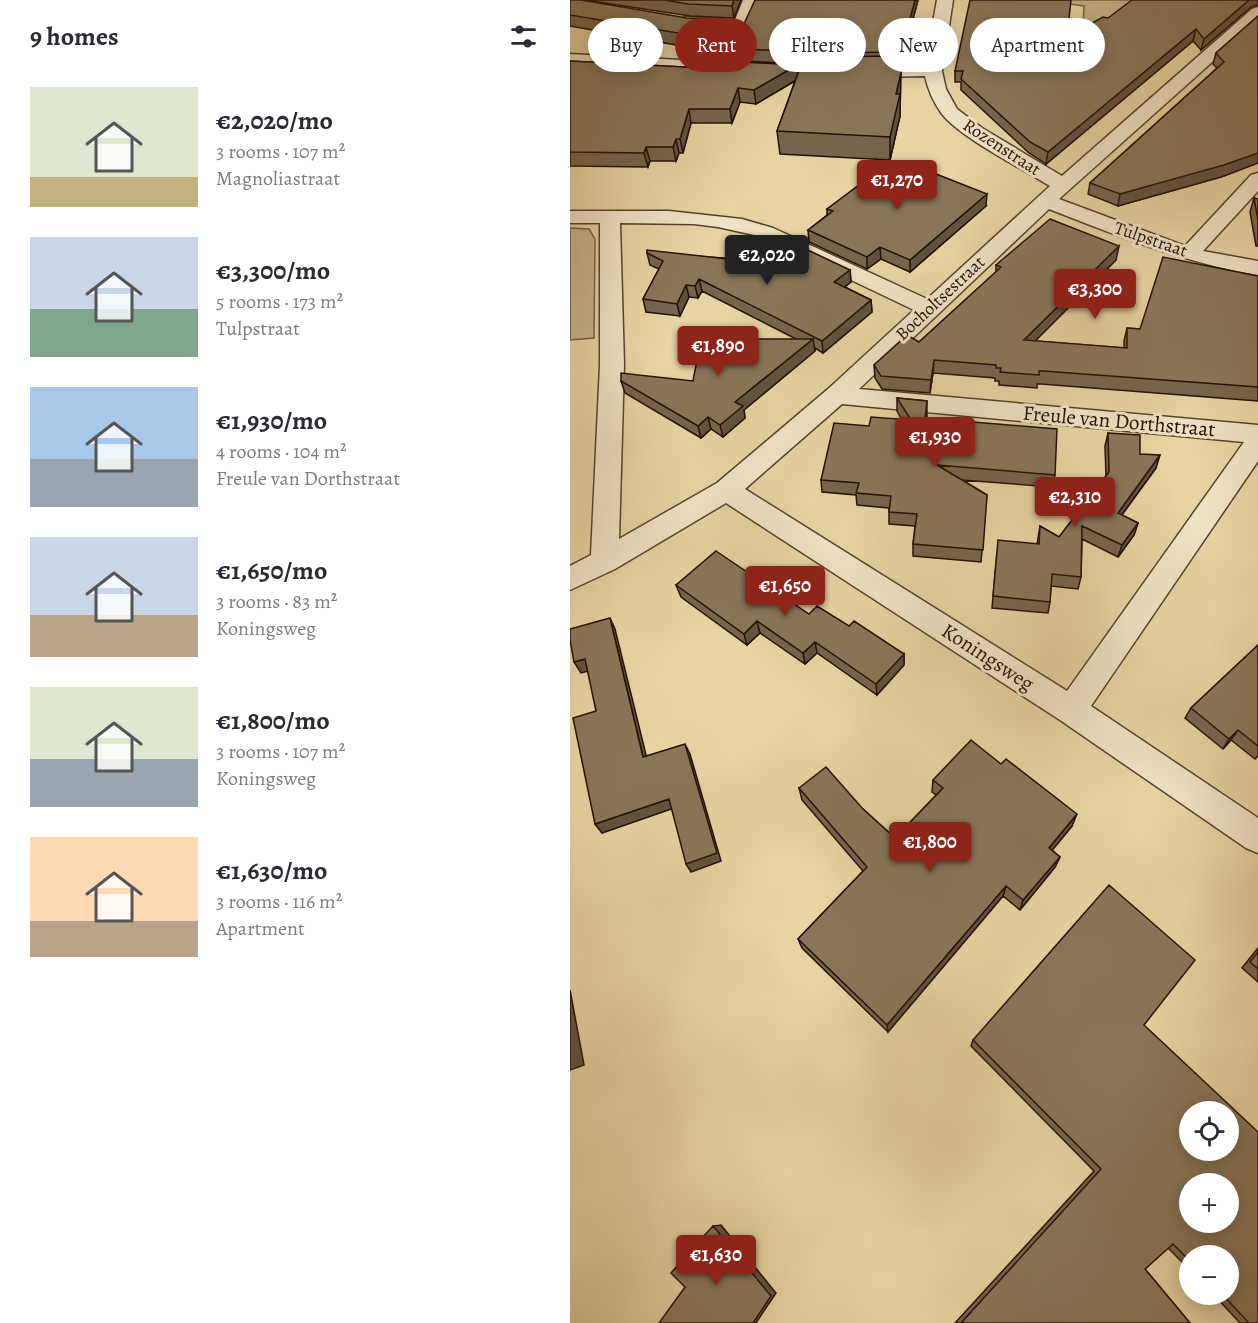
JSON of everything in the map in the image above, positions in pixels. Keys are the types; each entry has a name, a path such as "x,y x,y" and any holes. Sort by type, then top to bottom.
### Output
{"street":[{"path":"743,18 751,0"},
{"name":"Rozenstraat","path":"942,18 945,0"},
{"name":"Bocholtsestraat","path":"570,579 606,561 726,490 837,395 1063,185 1258,12"},
{"path":"669,19 675,20"},
{"path":"570,59 675,65"},
{"path":"757,69 878,72"},
{"name":"Rozenstraat","path":"933,72 938,89 950,112 975,132 1063,185"},
{"path":"1190,253 1258,179"},
{"name":"Tulpstraat","path":"1046,201 1155,242 1190,253 1258,268"},
{"path":"570,217 678,217 741,223 776,236 928,308"},
{"path":"606,561 612,365 610,217"},
{"name":"Freule van Dorthstraat","path":"837,395 1258,434"},
{"path":"1071,710 1258,441"},
{"name":"Koningsweg","path":"726,490 1254,828"}],"shaded area":[{"path":"1040,0 1141,0 1105,24 1105,18 1084,18 1084,6"},
{"path":"570,228 589,229 595,239 594,338 570,340"}],"building":[{"path":"570,0 581,0 687,18 675,18 675,32 663,30 663,18 588,18 570,15"},
{"path":"664,0 734,0 732,6 688,4"},
{"path":"755,0 915,0 910,18 878,18 878,52 866,52 866,18 769,18 769,50 757,50 757,18 747,18"},
{"path":"970,0 1071,0 1069,18 970,18 970,72 1105,72 1105,18 1101,18 1103,17 1108,18 1132,0 1249,0 1204,39 1196,29 1048,152 1030,142 961,79 963,71 958,71 958,57"},
{"path":"1258,16 1258,153 1224,165 1120,194 1090,183 1224,62 1216,53"},
{"path":"866,56 878,56 878,72 901,72 896,94 900,94 890,137 777,131 799,72 866,72"},
{"path":"570,61 588,62 588,72 663,72 663,66 675,67 675,72 757,72 757,63 769,63 769,72 785,72 754,90 738,88 730,109 689,109 680,139 676,139 673,147 646,147 644,153 570,152"},
{"path":"903,161 987,194 910,260 880,247 867,257 808,230 833,211 827,209 871,176"},
{"path":"1254,198 1258,199 1258,220"},
{"path":"1050,219 1119,246 1024,340 1127,348 1127,328 1140,329 1163,257 1258,276 1258,387 1043,371 1039,371 1039,375 1000,372 1001,368 996,368 996,365 934,360 931,380 881,376 874,365 907,335 919,342 1001,267 996,265"},
{"path":"791,242 850,270 834,282 871,300 822,341 699,279 695,286 686,285 677,304 643,299 663,261 647,253 647,250 737,260 743,255 754,260 767,251 774,255"},
{"path":"701,339 813,339 735,402 743,406 720,425 708,417 698,426 621,381 621,373 693,381"},
{"path":"897,398 927,401 925,418 1057,429 1055,475 937,465 987,495 983,550 913,544 917,514 889,512 891,496 856,493 859,483 821,480 834,423 869,426 871,417 911,420"},
{"path":"1108,433 1140,435 1140,454 1160,455 1118,513 1138,523 1122,545 1082,526 1081,577 1052,574 1050,602 993,596 998,540 1039,544 1040,526 1059,537 1109,472"},
{"path":"716,551 809,614 817,606 849,626 854,621 904,654 876,684 815,642 803,653 757,621 744,634 676,585"},
{"path":"610,618 643,757 685,744 717,853 686,864 669,799 595,824 573,718 596,711 585,659 574,662 570,629"},
{"path":"1258,645 1258,746 1238,730 1229,739 1191,708"},
{"path":"971,740 1001,764 1006,759 1077,814 1049,848 1060,857 1023,900 1006,886 887,1025 798,939 867,867 799,788 826,767 863,809 895,838 943,788 933,780"},
{"path":"1109,885 1195,960 1144,1025 1225,1101 1179,1101 1179,1161 1239,1161 1239,1114 1258,1132 1258,1323 1249,1323 1232,1305 1239,1305 1239,1245 1179,1245 1179,1250 1173,1244 1145,1269 1190,1323 961,1323 1101,1169 973,1040"},
{"path":"1258,952 1258,969 1250,962"},
{"path":"713,1226 771,1296 753,1323 659,1323 685,1287 671,1273"}]}
